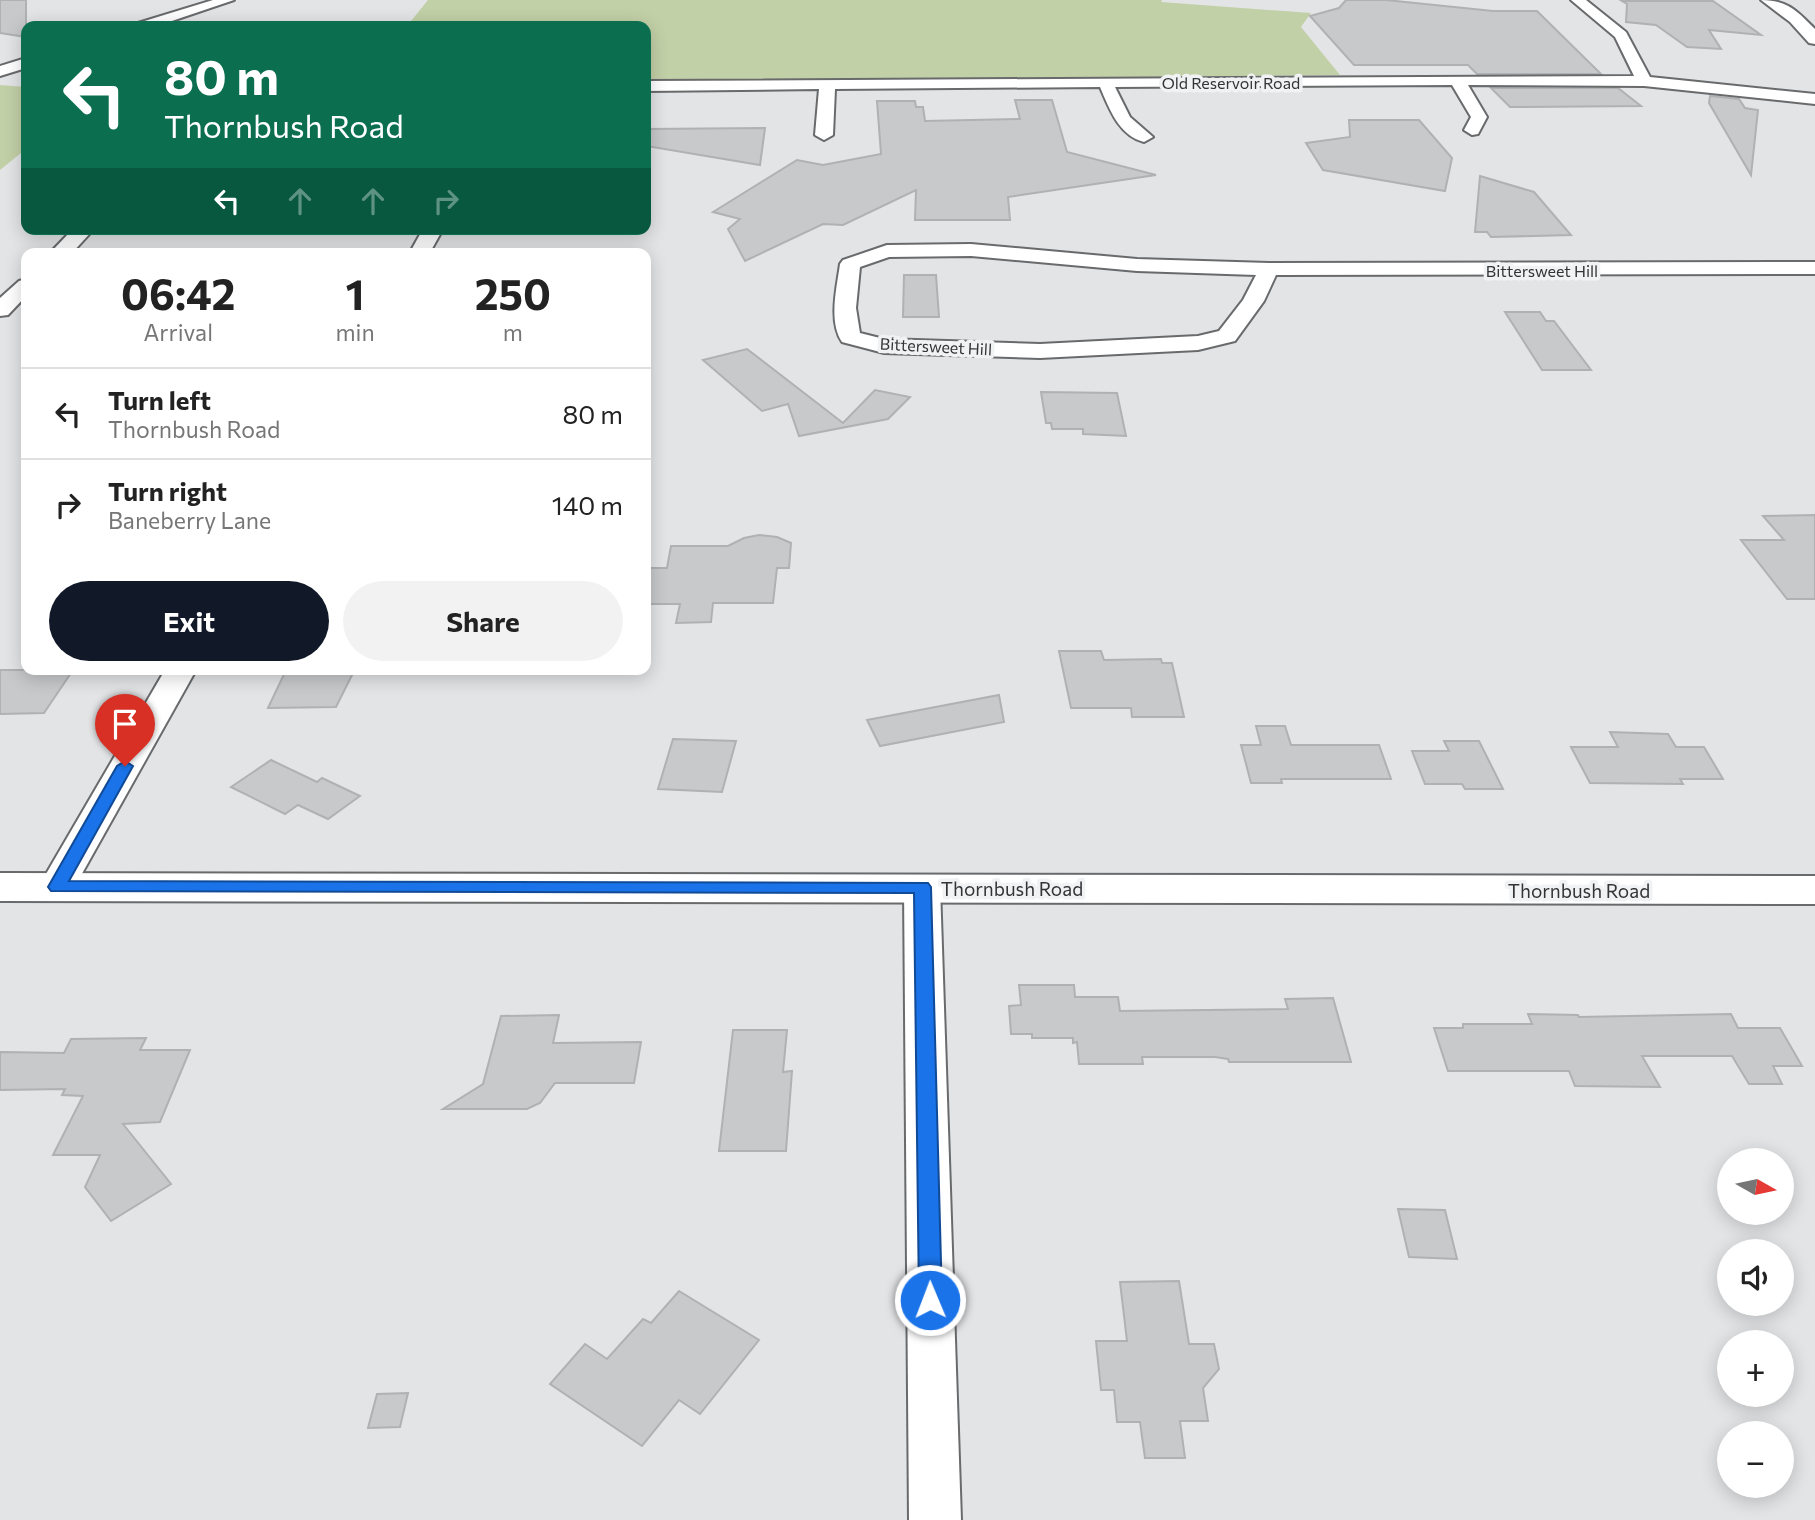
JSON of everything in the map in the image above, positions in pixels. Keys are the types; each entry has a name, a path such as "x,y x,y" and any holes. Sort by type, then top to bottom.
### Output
{"main road":[{"path":"1769,0 1796,19 1815,39"},
{"name":"Thornbush Road","path":"0,887 1815,890"}],"street":[{"path":"159,21 226,0"},
{"path":"1578,0 1620,35 1644,81"},
{"path":"0,73 21,65"},
{"path":"0,73 21,77"},
{"name":"Old Reservoir Road","path":"651,86 1593,79 1644,81 1815,99"},
{"path":"1458,81 1479,117 1472,130"},
{"path":"1105,82 1123,120 1144,137"},
{"path":"824,135 827,85"},
{"path":"65,248 78,235"},
{"name":"Bittersweet Hill","path":"1269,270 1253,301 1227,336 1198,343 1040,351 884,346 850,337 845,308 850,264 887,251 971,250 1137,265 1269,270 1815,268"},
{"path":"0,310 21,290"},
{"path":"57,887 178,675"},
{"path":"922,887 934,1520"}],"green space":[{"path":"428,0 1162,0 1161,2 1311,13 1301,27 1340,75 651,82 651,21 411,21"},
{"path":"0,85 21,87 21,153 0,170"}],"building":[{"path":"0,0 26,0 26,21 21,21 21,36 0,33"},
{"path":"1346,0 1386,0 1493,11 1537,11 1601,74 1477,74 1468,65 1354,65 1310,16 1339,8"},
{"path":"1622,1 1713,1 1761,35 1709,30 1721,49 1687,47 1656,25 1626,22 1627,4"},
{"path":"1491,88 1618,88 1641,106 1510,107"},
{"path":"1710,96 1739,99 1745,108 1758,110 1751,175 1709,103"},
{"path":"1015,100 1052,100 1067,152 1156,175 1008,197 1010,220 915,220 916,190 843,225 823,224 745,261 728,229 740,219 713,212 797,160 823,165 881,154 877,101 915,101 916,107 923,107 925,121 1020,119"},
{"path":"1349,120 1419,120 1452,158 1445,191 1323,170 1306,143 1350,137"},
{"path":"765,128 760,165 651,147 651,129"},
{"path":"1480,176 1534,192 1571,235 1491,237 1487,232 1475,232"},
{"path":"904,275 936,275 939,317 903,317"},
{"path":"1505,312 1540,312 1546,321 1554,321 1591,370 1542,370"},
{"path":"747,349 843,423 875,390 910,397 888,419 799,436 788,404 762,411 703,360"},
{"path":"1041,392 1117,393 1126,436 1083,434 1083,429 1052,429 1051,423 1046,423"},
{"path":"1815,515 1815,599 1787,599 1741,540 1784,540 1763,516"},
{"path":"759,535 777,537 791,543 789,568 777,568 773,603 713,603 711,622 676,623 680,604 651,604 651,568 667,568 671,546 728,546 744,538"},
{"path":"1059,651 1101,651 1104,660 1161,659 1162,663 1172,663 1184,717 1132,717 1131,708 1071,708"},
{"path":"0,670 21,670 21,675 70,675 44,713 0,714"},
{"path":"284,675 352,675 336,707 268,708"},
{"path":"999,695 1004,722 880,746 867,720"},
{"path":"1256,726 1285,726 1291,745 1379,745 1391,779 1281,779 1282,783 1251,783 1241,745 1261,745"},
{"path":"1610,732 1668,734 1676,747 1704,747 1723,779 1680,779 1683,784 1590,783 1571,747 1618,747"},
{"path":"673,739 736,741 722,792 658,789"},
{"path":"1444,741 1479,741 1503,789 1465,789 1462,784 1425,784 1412,751 1449,751"},
{"path":"271,760 317,782 322,778 360,796 328,819 298,805 285,814 231,787"},
{"path":"1019,985 1074,985 1075,997 1118,997 1120,1011 1288,1009 1285,999 1333,998 1351,1062 1229,1062 1228,1059 1215,1057 1142,1057 1143,1064 1079,1064 1077,1042 1073,1043 1073,1038 1032,1038 1032,1034 1011,1034 1009,1006 1021,1005"},
{"path":"1528,1014 1579,1017 1731,1014 1738,1028 1780,1028 1802,1066 1773,1066 1782,1084 1749,1084 1732,1056 1642,1056 1660,1087 1575,1086 1569,1071 1448,1071 1434,1028 1463,1028 1463,1024 1532,1024"},
{"path":"559,1015 553,1043 641,1042 634,1083 555,1083 540,1103 527,1109 443,1109 483,1084 501,1016"},
{"path":"733,1030 787,1030 783,1072 792,1071 786,1151 719,1151"},
{"path":"146,1038 140,1050 190,1050 160,1122 123,1124 171,1184 111,1221 85,1187 100,1155 53,1155 83,1096 62,1095 65,1089 0,1090 0,1052 64,1053 71,1039"},
{"path":"1398,1209 1445,1210 1457,1259 1409,1257"},
{"path":"1179,1281 1189,1344 1214,1344 1219,1369 1203,1388 1208,1421 1180,1421 1185,1458 1145,1458 1140,1422 1117,1422 1114,1390 1101,1390 1096,1341 1127,1341 1120,1282"},
{"path":"679,1291 759,1340 700,1414 679,1400 642,1446 550,1384 585,1344 607,1359 643,1319 651,1323"},
{"path":"408,1393 400,1427 368,1428 377,1394"}],"route":[{"path":"125,766 57,887 922,887 930,1300"}]}
